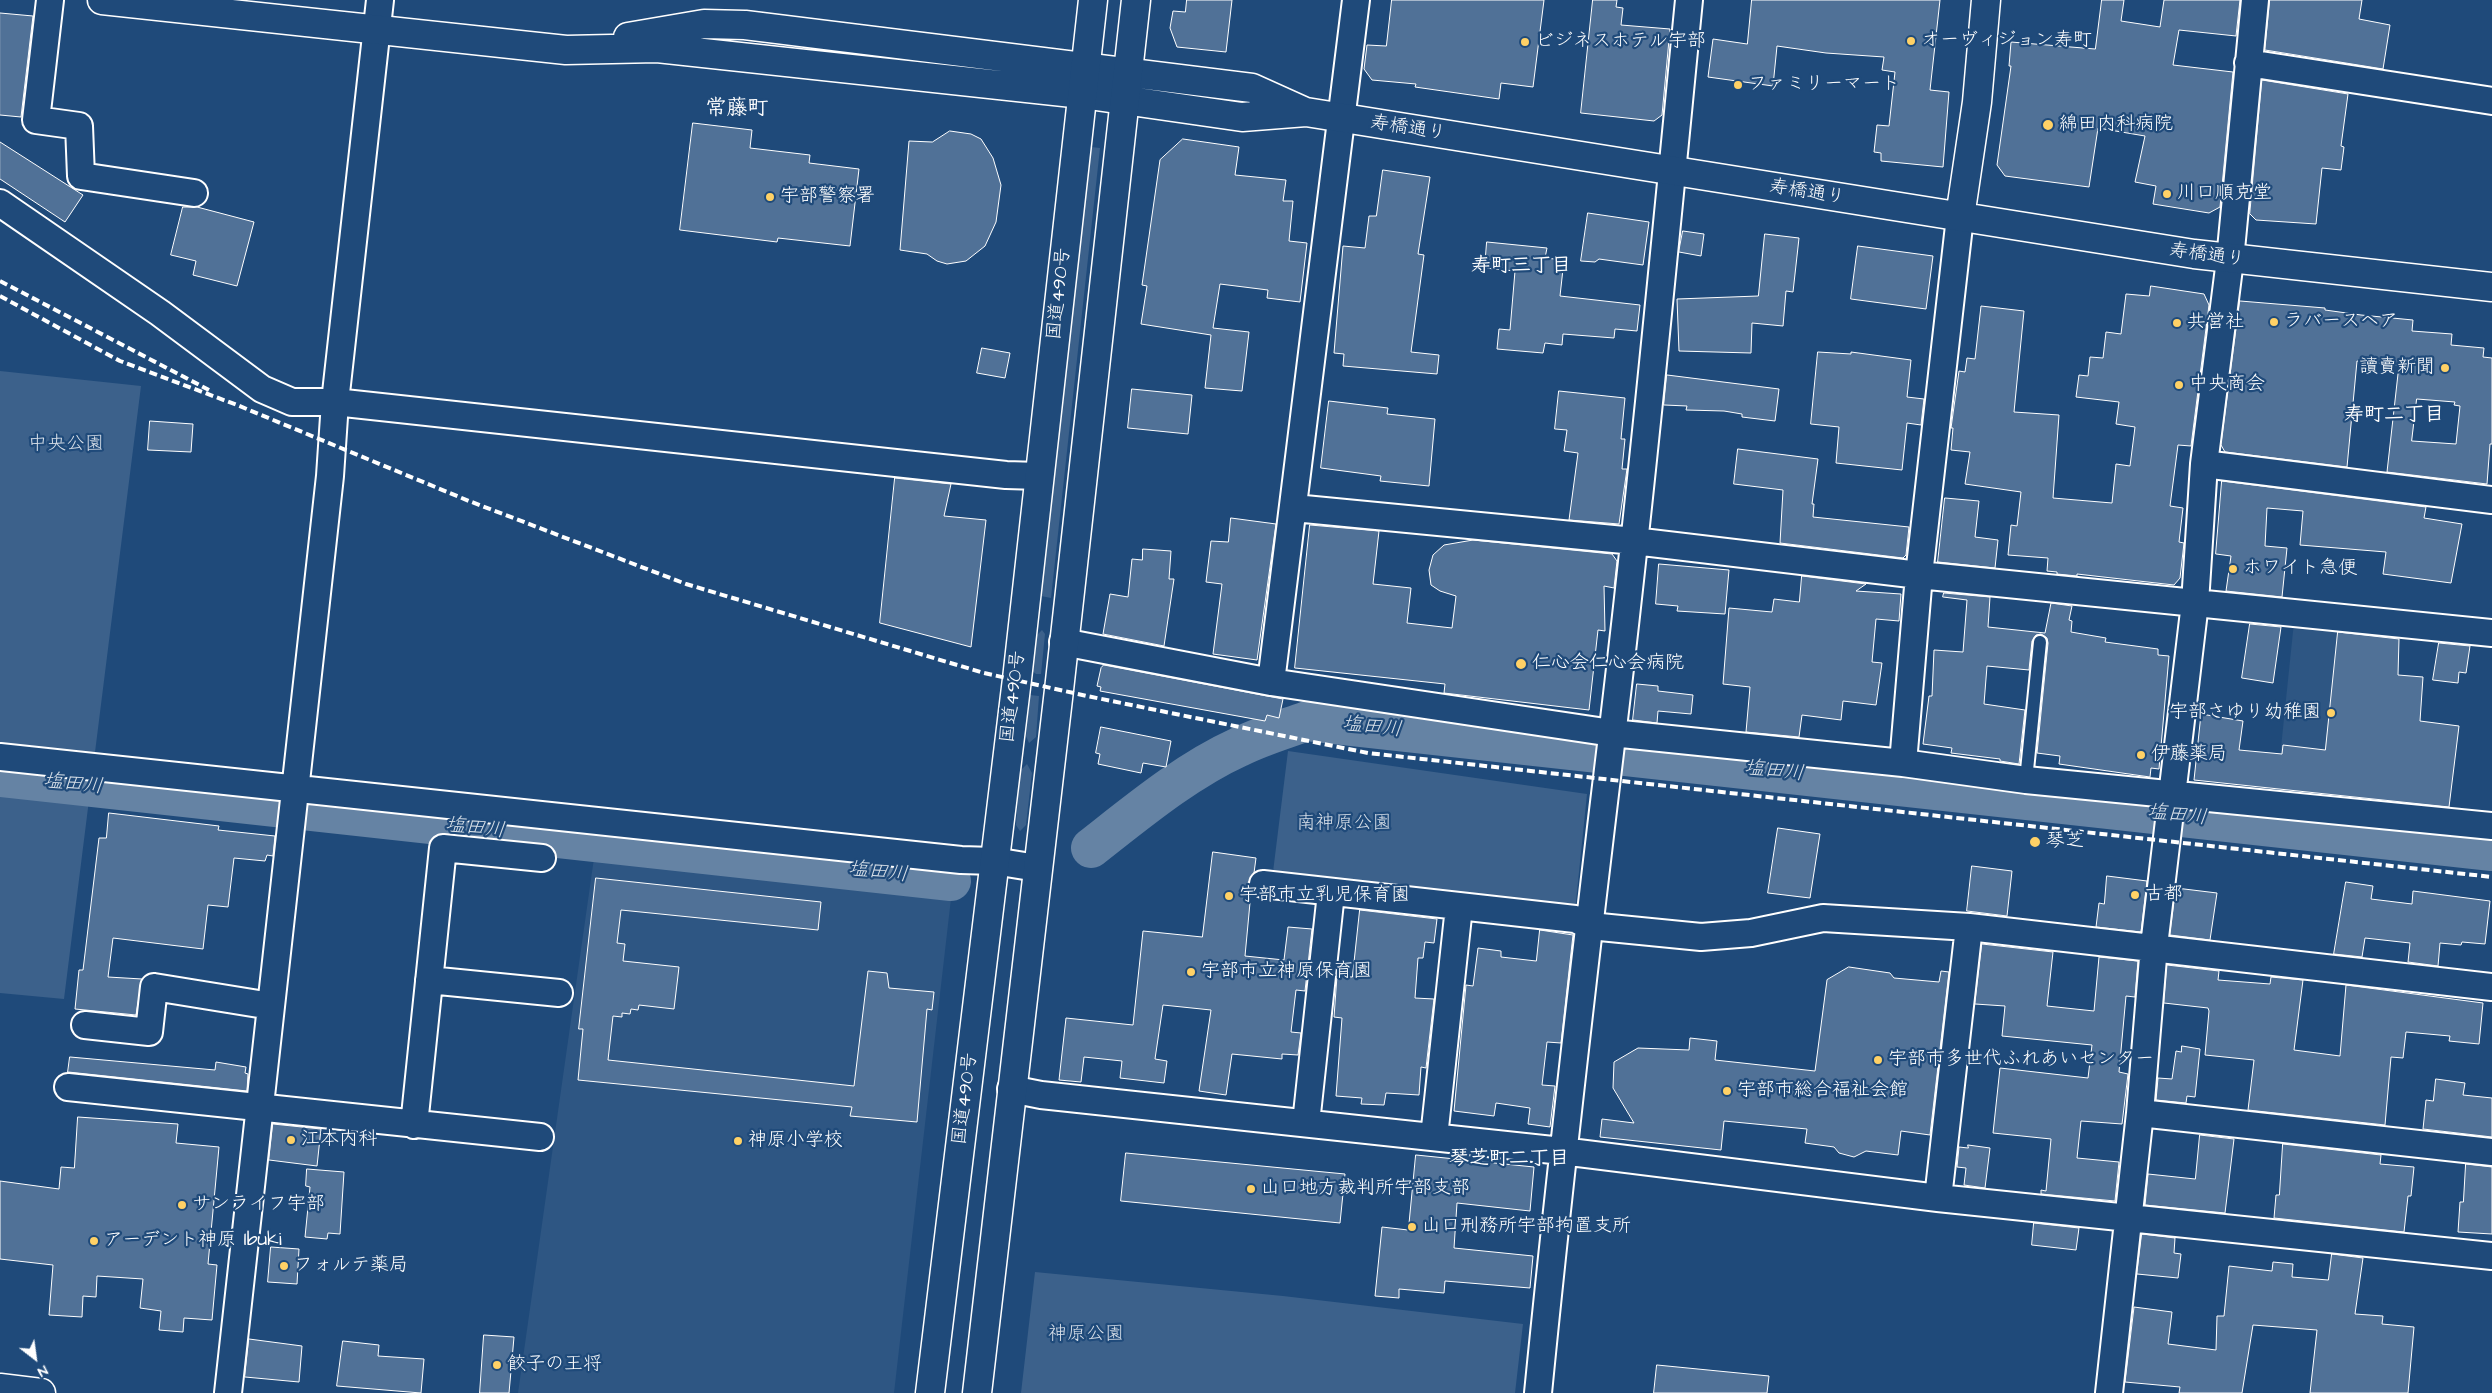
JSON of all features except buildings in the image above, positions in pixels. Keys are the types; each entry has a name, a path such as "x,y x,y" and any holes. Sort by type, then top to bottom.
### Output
{"main road":[{"path":"102,0 566,50 677,27 704,24 745,25 1252,88 1306,112"},
{"name":"国道490号","path":"930,1393 1040,476 1093,0"},
{"path":"977,1393 1136,0"},
{"path":"1960,217 1977,102 1986,0"},
{"name":"寿橋通り","path":"566,50 657,48 1082,94 1242,117 1306,112 2230,260 2492,287"},
{"path":"0,1388 42,1393"}],"street":[{"path":"50,0 36,120 79,126 81,176 194,193"},
{"path":"228,1393 330,476 335,402 380,0"},
{"path":"1272,682 1356,0"},
{"path":"1538,1393 1562,1151 1634,541 1689,0"},
{"path":"2109,1393 2140,1112 2154,946 2195,603 2204,464 2230,260 2248,63 2256,0"},
{"path":"2248,63 2492,101"},
{"path":"0,202 160,312 262,389 292,402 335,402 996,474 1040,476"},
{"path":"1903,763 1919,575 1960,217"},
{"path":"2204,464 2492,500"},
{"path":"1294,508 1634,541 1919,575 2492,633"},
{"path":"1063,642 1610,748 1903,763 2026,780 2173,796 2492,826"},
{"path":"0,757 295,793 952,859 994,861 1037,868"},
{"path":"414,1125 443,848 542,858"},
{"path":"1263,884 1574,919 1590,926 1701,937 1751,933 1823,918 1970,927 2154,946 2492,987"},
{"path":"1306,1123 1331,893"},
{"path":"1434,1137 1459,907"},
{"path":"1938,1198 1970,927"},
{"path":"430,980 559,993"},
{"path":"85,1025 149,1032 154,987 270,1006"},
{"path":"68,1087 540,1138"},
{"path":"1011,1089 1041,1095 1562,1151 1938,1198 2492,1256"},
{"path":"2140,1112 2492,1152"}],"lane":[{"path":"2026,780 2040,642"}],"shaded area":[{"name":"宇部さゆり幼稚園","path":"2294,622 2386,631 2367,805 2276,796"},
{"name":"神原小学校","path":"595,851 952,890 894,1393 518,1393"}],"green space":[{"path":"1091,147 1100,148 1051,598 1041,596"},
{"name":"中央公園","path":"0,371 141,386 64,999 0,993"},
{"path":"1042,630 1045,634 1041,674 1036,674 1031,670 1037,635"},
{"path":"1030,695 1039,696 1036,737 1029,743 1026,736"},
{"name":"南神原公園","path":"1288,751 1587,794 1575,911 1272,880"},
{"path":"1027,764 1032,773 1026,825 1020,831 1016,825 1020,771"},
{"name":"神原公園","path":"1035,1272 1283,1296 1523,1324 1515,1393 1021,1393"}],"waterway":[{"name":"塩田川","path":"1091,848 1162,793 1200,768 1247,743 1307,721 2492,851"},
{"name":"塩田川","path":"0,777 951,881"}],"railway":[{"path":"0,281 209,390"},
{"path":"0,296 120,361 237,405 469,501 686,584 984,673 1087,696 1368,753 2492,877"}],"place":[{"name":"オーヴィジョン寿町","path":"1911,41"},
{"name":"ビジネスホテル宇部","path":"1525,42"},
{"name":"ファミリーマート","path":"1738,85"},
{"name":"綿田内科病院","path":"2048,125"},
{"name":"川口順克堂","path":"2167,194"},
{"name":"宇部警察署","path":"770,197"},
{"name":"ラバースヘア","path":"2274,322"},
{"name":"共営社","path":"2177,323"},
{"name":"讀賣新聞","path":"2445,368"},
{"name":"中央商会","path":"2179,385"},
{"name":"ホワイト急便","path":"2233,569"},
{"name":"仁心会仁心会病院","path":"1521,664"},
{"name":"宇部さゆり幼稚園","path":"2331,713"},
{"name":"伊藤薬局","path":"2141,755"},
{"name":"琴芝","path":"2035,842"},
{"name":"古都","path":"2135,895"},
{"name":"宇部市立乳児保育園","path":"1229,896"},
{"name":"宇部市立神原保育園","path":"1191,972"},
{"name":"宇部市多世代ふれあいセンター","path":"1878,1060"},
{"name":"宇部市総合福祉会館","path":"1727,1091"},
{"name":"江本内科","path":"291,1140"},
{"name":"神原小学校","path":"738,1141"},
{"name":"山口地方裁判所宇部支部","path":"1251,1189"},
{"name":"サンライフ宇部","path":"182,1205"},
{"name":"山口刑務所宇部拘置支所","path":"1412,1227"},
{"name":"アーデント神原 Ibuki","path":"94,1241"},
{"name":"フォルテ薬局","path":"284,1266"},
{"name":"餃子の王将","path":"497,1365"}],"district":[{"name":"常藤町","path":"737,110"},
{"name":"寿町三丁目","path":"1521,267"},
{"name":"寿町二丁目","path":"2394,416"},
{"name":"琴芝町二丁目","path":"1509,1160"}]}
